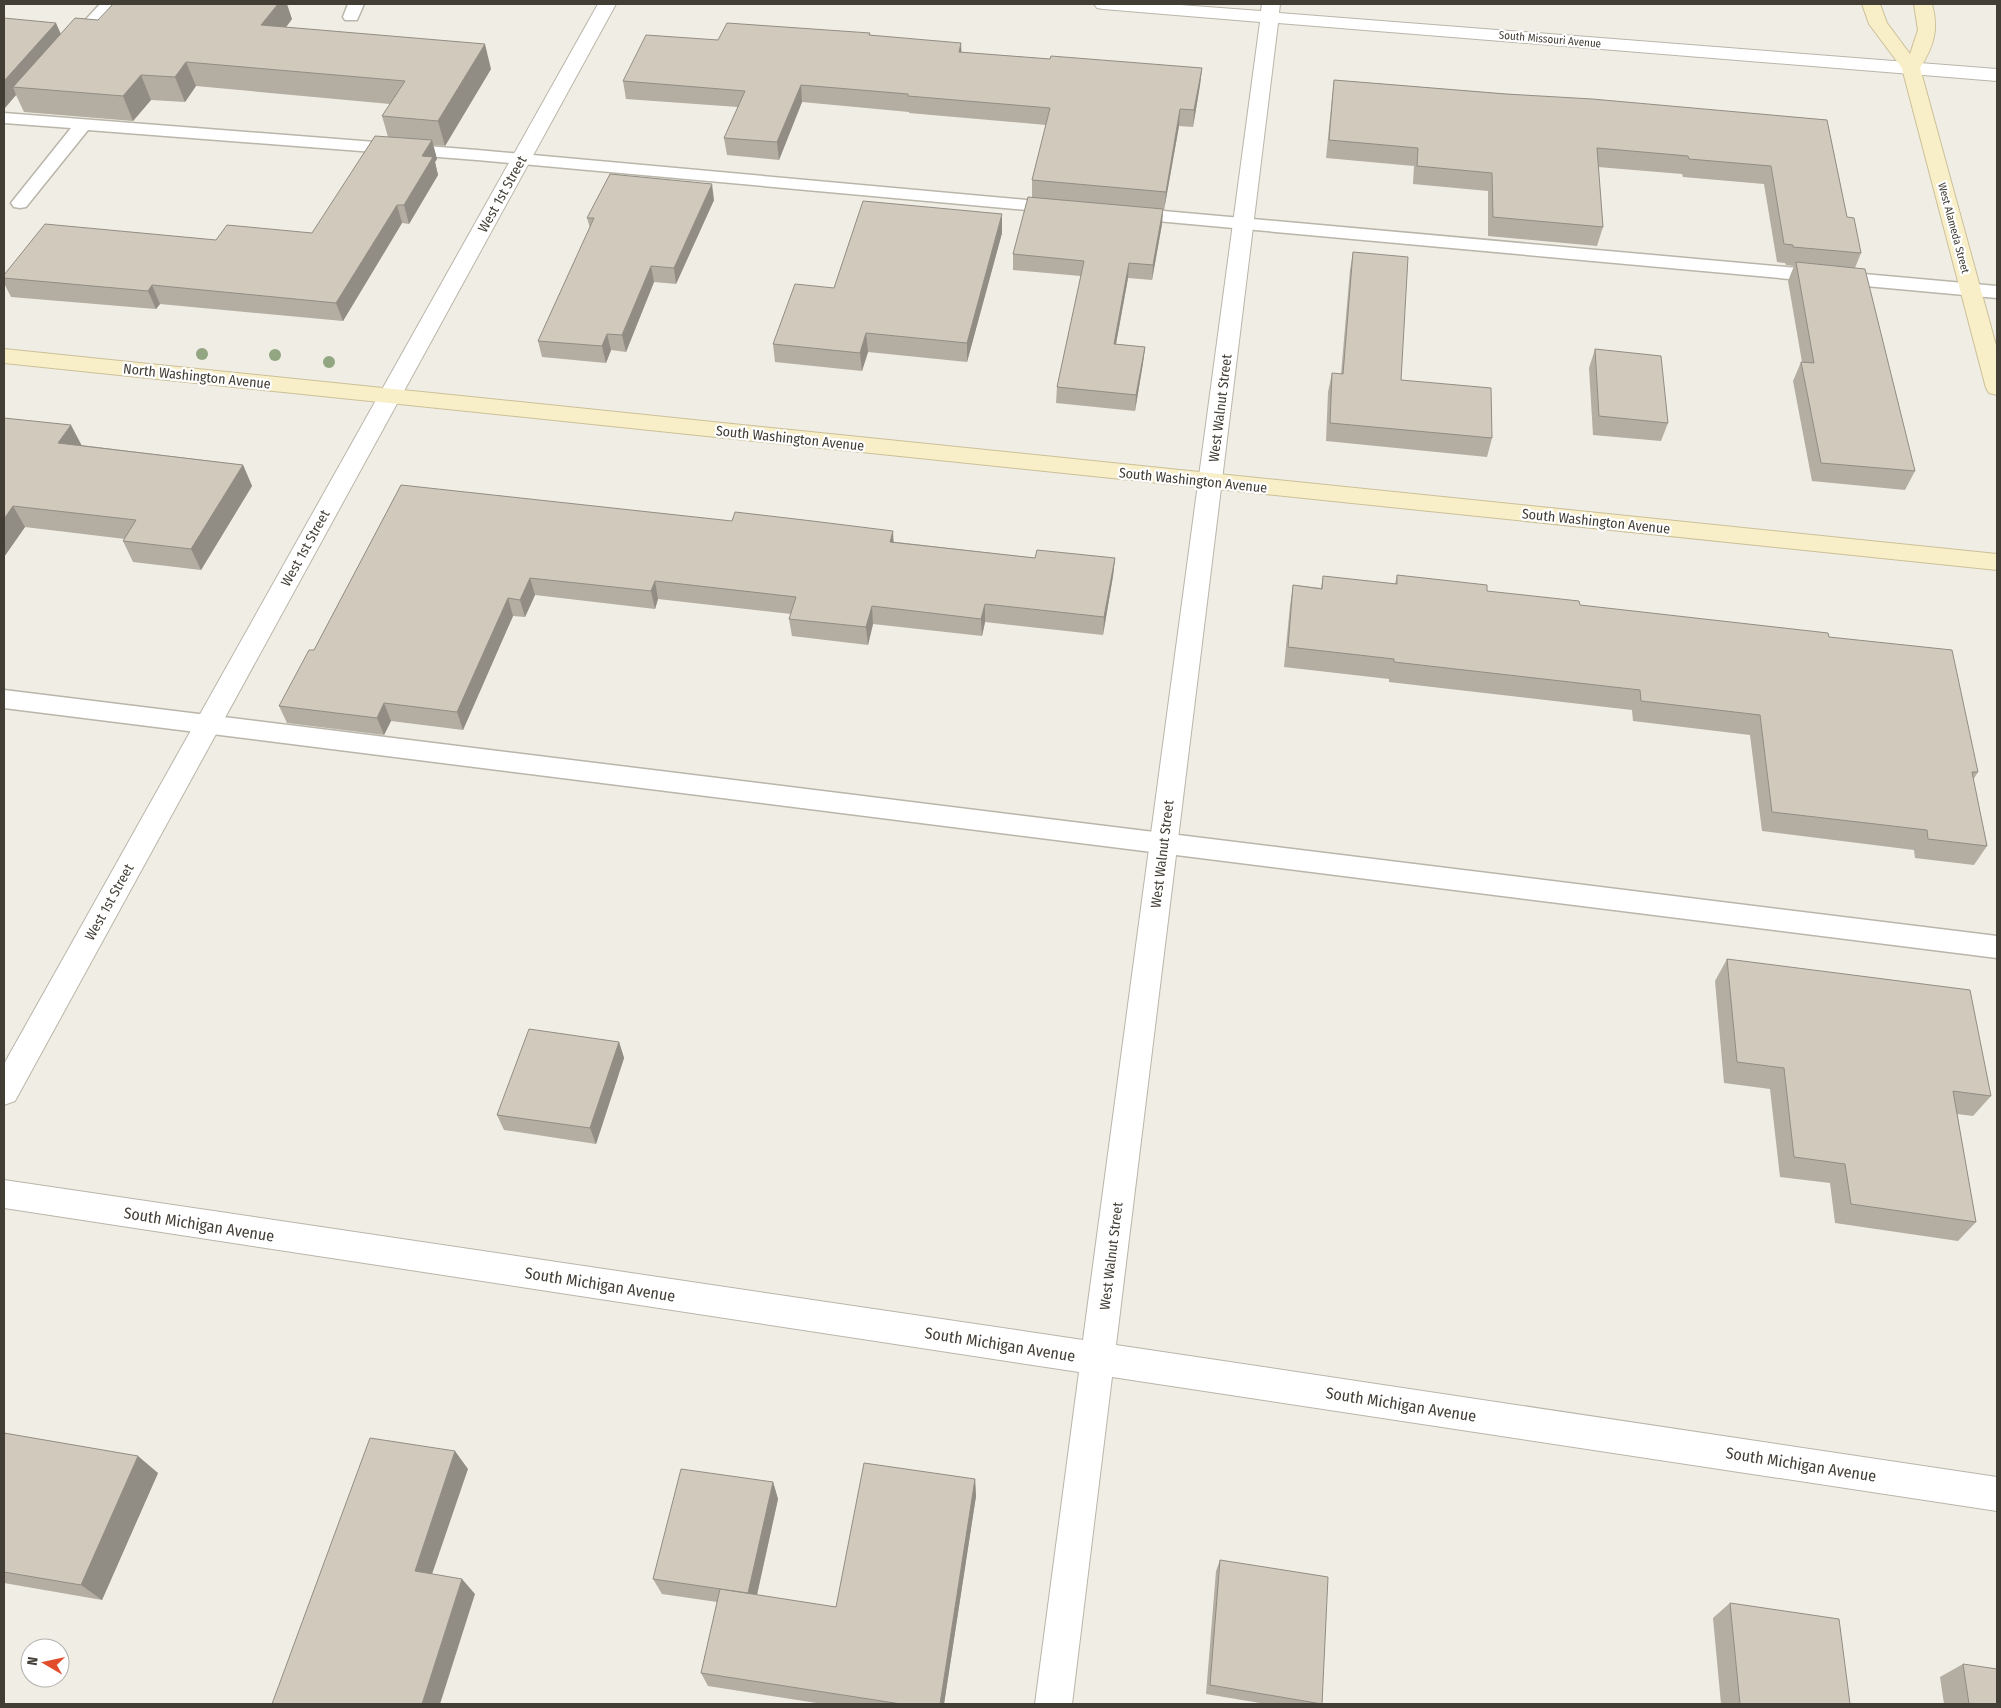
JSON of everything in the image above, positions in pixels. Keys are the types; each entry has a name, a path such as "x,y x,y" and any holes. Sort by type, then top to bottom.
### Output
{"street":[{"name":"West 1st Street","path":"4,1092 607,4"},
{"name":"South Missouri Avenue","path":"1103,4 1270,10 1997,75"},
{"name":"West Alameda Street","path":"1871,4 1878,24 1911,68 1997,388"},
{"path":"1911,68 1924,47 1928,34 1927,17 1923,4"},
{"name":"West Walnut Street","path":"1054,1704 1270,10"},
{"name":"North Washington Avenue","path":"4,356 389,396"},
{"name":"South Washington Avenue","path":"389,396 1997,562"},
{"name":"South Michigan Avenue","path":"4,1194 1997,1494"}],"lane":[{"path":"58,61 109,4"},
{"path":"6,118 20,104"},
{"path":"6,118 521,159 1075,209"},
{"path":"20,203 84,124"},
{"path":"1115,213 1997,292"},
{"path":"4,699 1997,947"}],"building":[{"path":"113,4 278,4 261,25 485,44 438,121 382,116 405,81 186,62 175,77 141,75 123,96 13,87 75,18 98,20"},
{"path":"4,18 56,23 4,81"},
{"path":"727,23 870,33 869,35 961,43 959,52 1050,59 1051,56 1202,68 1194,110 1180,109 1166,192 1032,180 1050,108 801,85 777,142 724,138 745,91 623,81 646,35 718,40"},
{"path":"1334,80 1592,99 1827,120 1847,217 1854,218 1861,253 1793,247 1793,245 1784,244 1771,166 1689,159 1688,156 1597,148 1603,227 1493,217 1492,173 1417,166 1418,148 1329,140"},
{"path":"375,136 432,140 422,156 433,157 404,205 397,205 336,303 152,285 148,291 4,278 4,275 45,224 216,240 227,225 312,233"},
{"path":"610,174 712,184 674,268 651,266 622,335 607,334 602,346 538,341 594,218 587,218"},
{"path":"1028,197 1163,209 1153,265 1129,263 1114,344 1145,347 1136,395 1057,387 1084,261 1013,254"},
{"path":"863,201 1002,214 967,343 866,333 860,353 773,344 795,284 834,288"},
{"path":"1353,252 1408,257 1401,380 1491,388 1492,438 1330,423 1332,373 1343,374"},
{"path":"1796,262 1865,269 1915,471 1821,463 1801,362 1814,363"},
{"path":"1595,349 1661,356 1668,423 1599,416"},
{"path":"4,418 71,425 58,443 243,465 191,549 123,541 136,520 13,506 4,519"},
{"path":"401,485 732,521 735,512 893,531 890,542 1035,558 1037,550 1115,558 1104,617 985,604 981,619 872,606 866,627 789,619 796,597 655,581 651,591 530,578 520,600 508,598 457,712 384,703 377,718 279,706 309,650 314,650"},
{"path":"1397,575 1487,585 1487,591 1579,601 1580,605 1828,633 1829,637 1952,650 1978,772 1972,772 1987,846 1928,839 1927,830 1772,812 1760,715 1641,701 1640,690 1394,662 1394,659 1288,647 1293,585 1322,589 1323,576 1397,584"},
{"path":"1727,959 1970,990 1991,1096 1953,1091 1976,1222 1851,1204 1845,1164 1794,1157 1784,1068 1737,1062"},
{"path":"529,1029 619,1042 590,1128 497,1115"},
{"path":"4,1433 138,1456 81,1585 4,1572"},
{"path":"370,1438 455,1451 415,1571 462,1579 422,1704 272,1704"},
{"path":"864,1463 975,1479 940,1704 901,1704 701,1673 720,1589 836,1607"},
{"path":"681,1469 773,1482 748,1593 653,1579"},
{"path":"1220,1560 1328,1577 1322,1704 1210,1685"},
{"path":"1730,1603 1839,1619 1850,1704 1740,1704"},
{"path":"1963,1664 1997,1669 1997,1704 1969,1704"}]}
